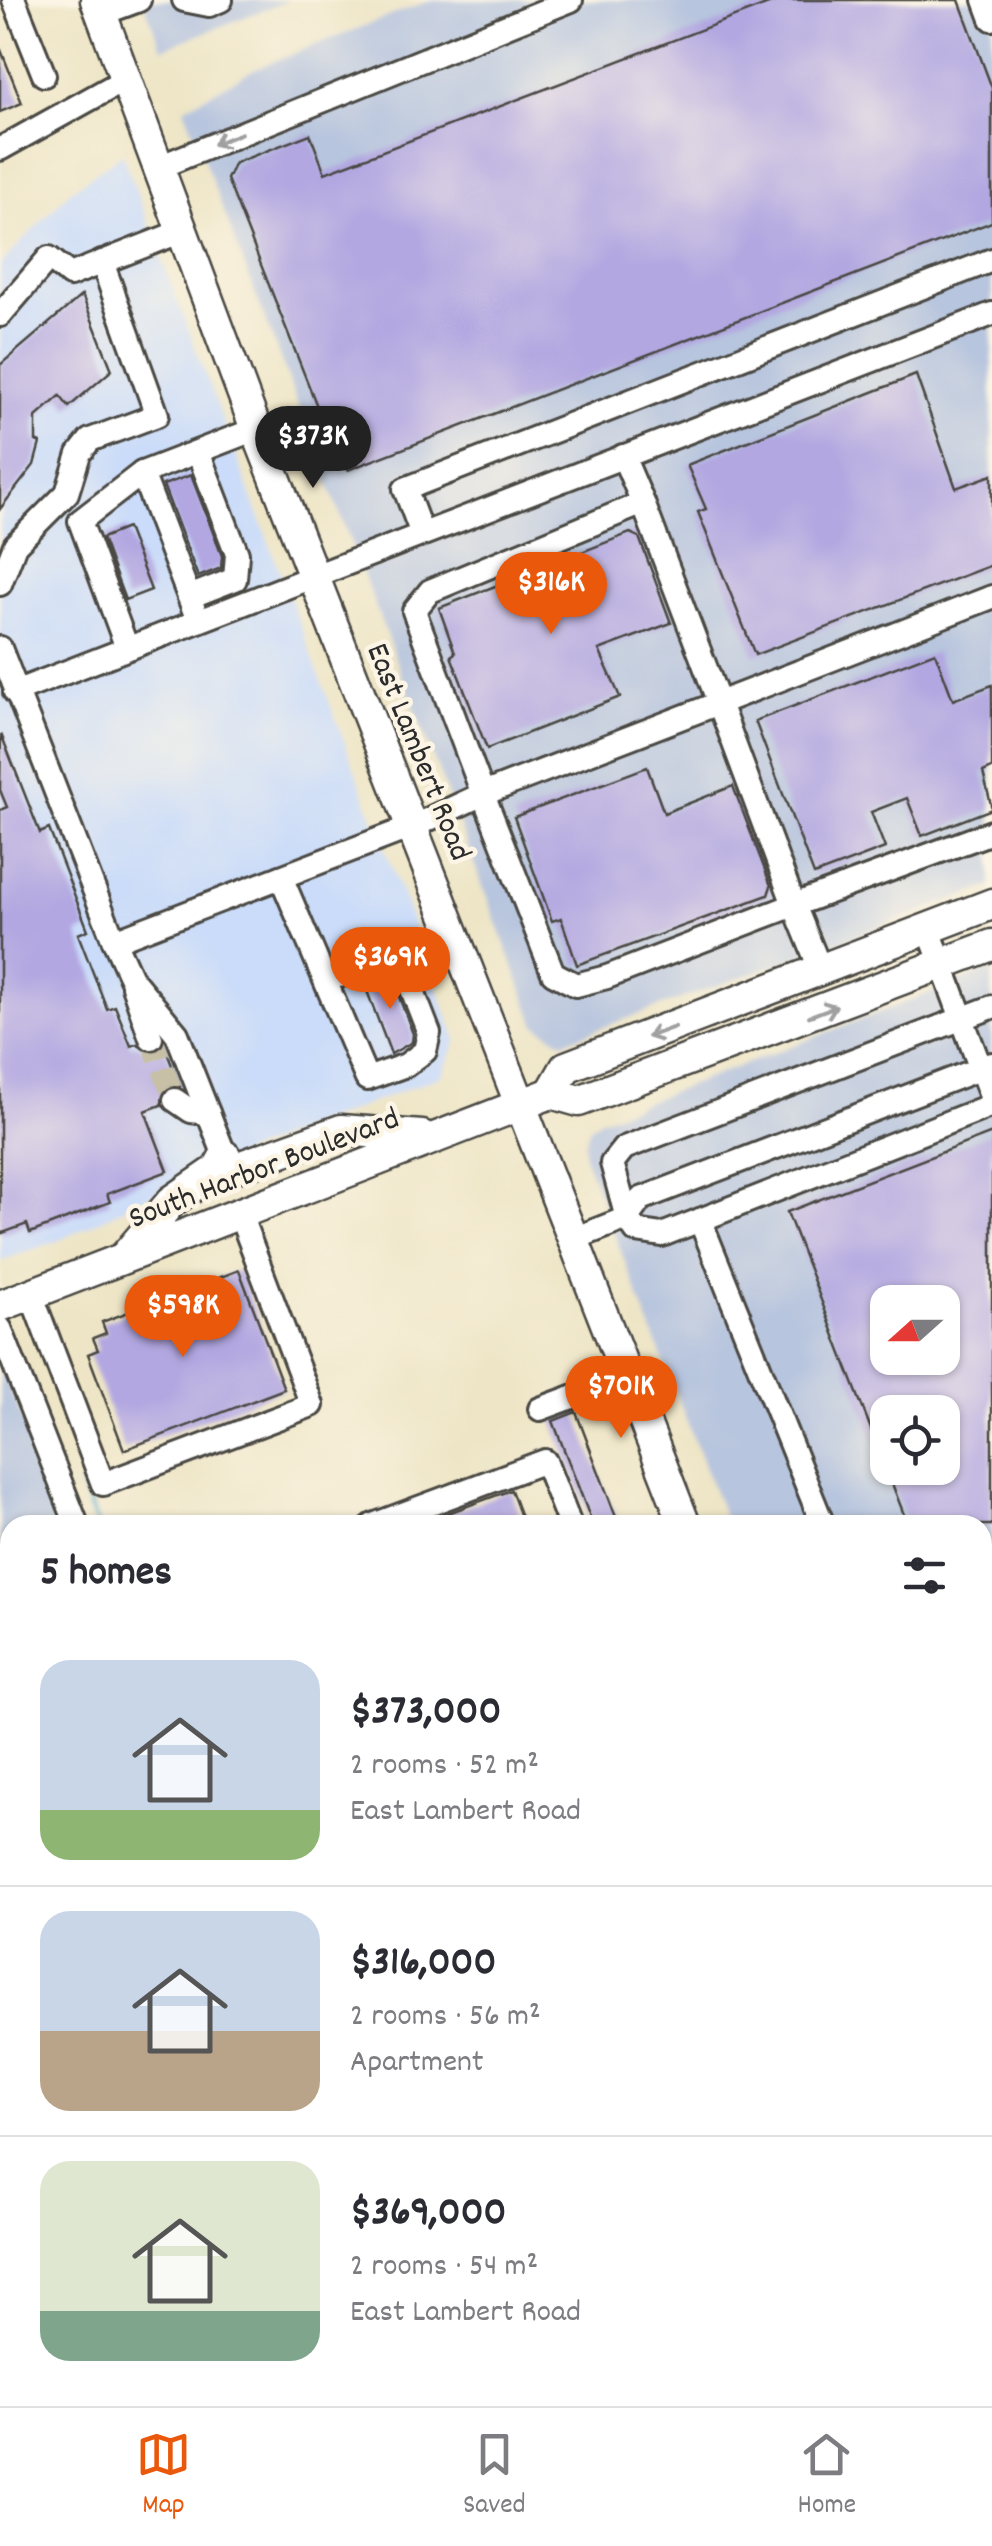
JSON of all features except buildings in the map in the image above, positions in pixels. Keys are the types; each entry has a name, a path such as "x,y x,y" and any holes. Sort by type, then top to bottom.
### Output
{"main road":[{"name":"East Lambert Road","path":"99,7 256,429 414,826 537,1099 576,1238 681,1515"},
{"name":"South Harbor Boulevard","path":"537,1099 566,1067 992,904"},
{"name":"South Harbor Boulevard","path":"0,1306 537,1099 579,1101 942,965 990,954"},
{"path":"124,1257 172,1201 233,1161 341,1130 435,1137"}],"lane":[{"path":"99,7 138,0"},
{"path":"184,0 209,5 221,0"},
{"path":"158,167 570,0"},
{"path":"985,0 992,19"},
{"path":"14,3 44,75"},
{"path":"0,149 126,79"},
{"path":"0,315 49,258 70,275 182,231"},
{"path":"422,534 405,489 992,260"},
{"path":"0,584 14,545 67,493 80,454 90,440 157,415 102,262"},
{"path":"15,692 991,318"},
{"path":"128,648 80,521 142,473 256,429"},
{"path":"189,597 234,578 237,554 198,452"},
{"path":"623,456 822,971"},
{"path":"142,473 198,620"},
{"path":"643,503 430,591 414,611 553,973 576,985 992,832"},
{"path":"114,941 992,596"},
{"path":"0,648 131,978 151,1038"},
{"path":"281,878 368,1079 406,1065 428,1045 429,1033 405,965 391,957 327,980"},
{"path":"929,930 961,1020 986,1066 992,1102 662,1235 636,1231 627,1218 612,1163 624,1148 961,1020 992,1007"},
{"path":"131,978 177,1034 208,1113 233,1161"},
{"path":"576,1238 627,1218 641,1199 986,1066"},
{"path":"175,1100 191,1111 208,1113"},
{"path":"31,1294 104,1484 312,1405 239,1212"},
{"path":"700,1220 819,1515"},
{"path":"0,1328 73,1515"},
{"path":"540,1408 628,1376"},
{"path":"400,1515 545,1461 566,1515"}],"shaded area":[{"path":"143,0 289,0 162,49"},
{"path":"431,0 992,0 992,886 563,1042 536,1025 184,108 254,69"},
{"path":"122,154 457,1040 442,1075 201,1170 60,1240 0,1261 0,265 70,191"},
{"path":"992,969 992,1515 723,1515 584,1156 590,1127 599,1120"},
{"path":"0,1362 59,1515 0,1515"}],"waterway":[{"path":"82,1484 93,1515"}],"tunnel":[{"path":"151,1038 175,1100"}]}
